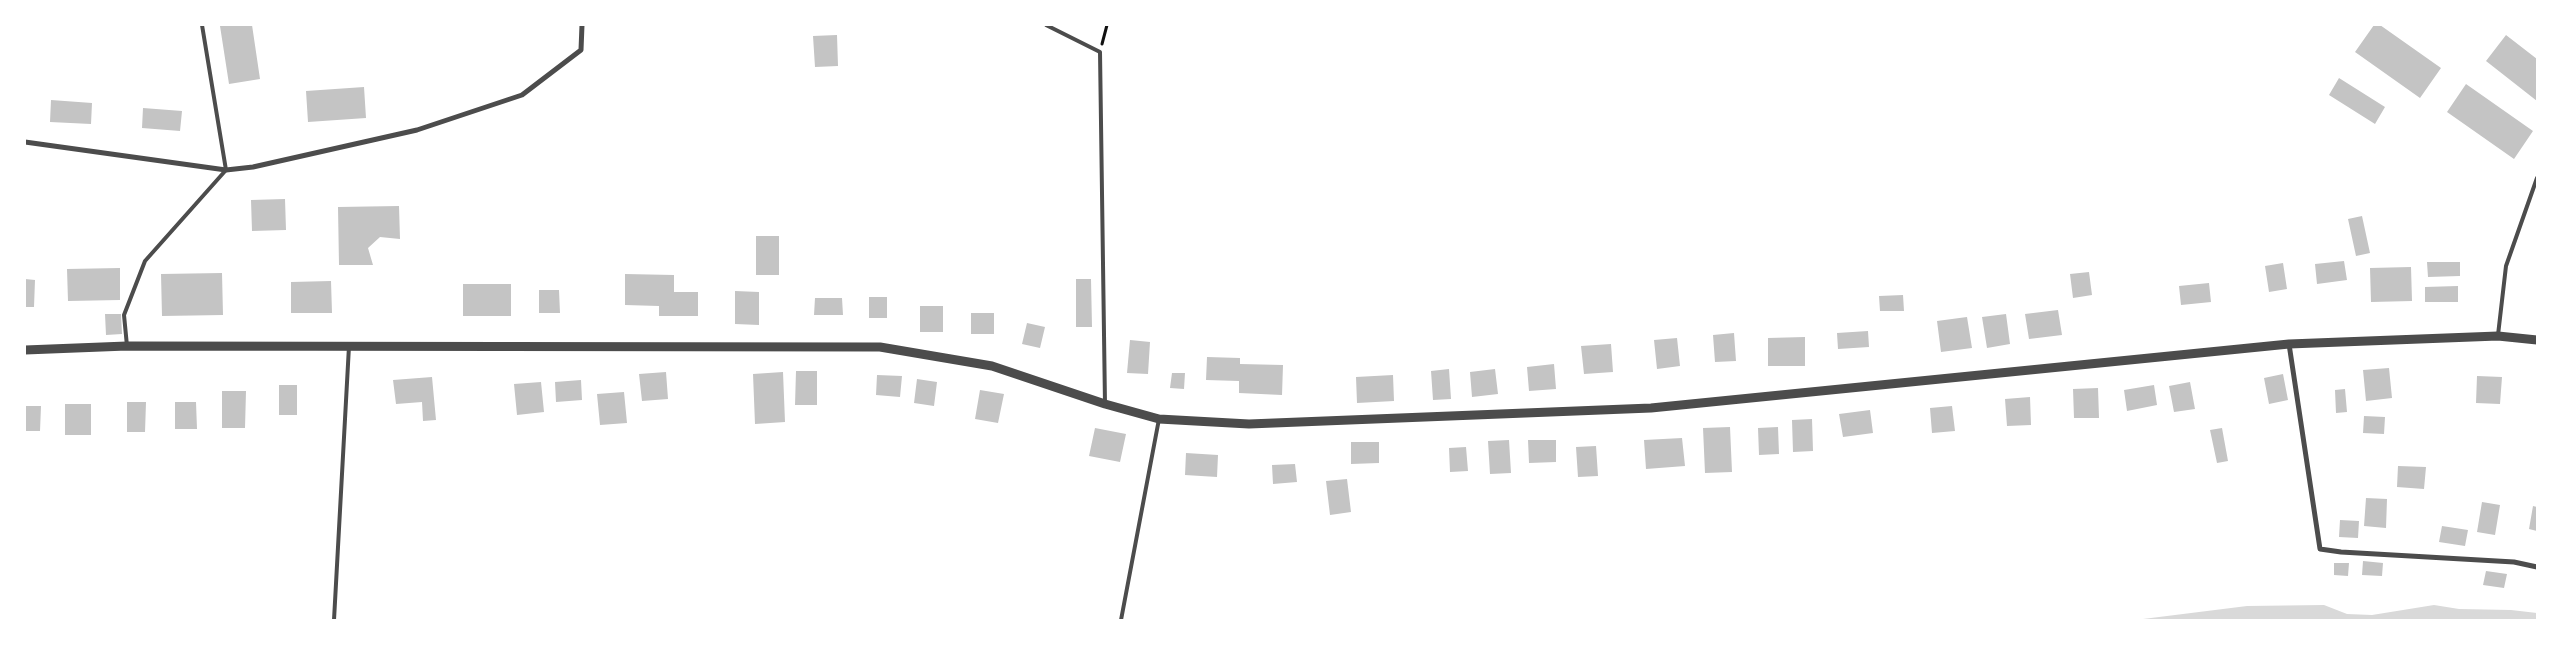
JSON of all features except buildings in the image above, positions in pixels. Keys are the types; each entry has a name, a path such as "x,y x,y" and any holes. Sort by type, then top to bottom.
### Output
{"street":[{"path":"25,142 226,170 253,167 417,130 522,95 580,50 582,25"},
{"path":"25,350 127,346 880,347 992,366 1105,404 1159,419 1249,424 1651,408 2289,344 2498,336 2537,340"},
{"path":"2289,344 2320,549 2342,552 2514,562 2537,567"}],"lane":[{"path":"127,346 124,315 145,261 226,170 202,25"},
{"path":"1046,25 1100,52 1105,404"},
{"path":"2498,336 2506,266 2537,178"},
{"path":"334,620 349,346"},
{"path":"1121,620 1159,419"}],"path":[{"path":"1100,52 1107,25"}],"shaded area":[{"path":"2324,605 2347,614 2372,615 2434,605 2459,609 2511,610 2537,613 2537,620 2135,620 2247,606"}]}
